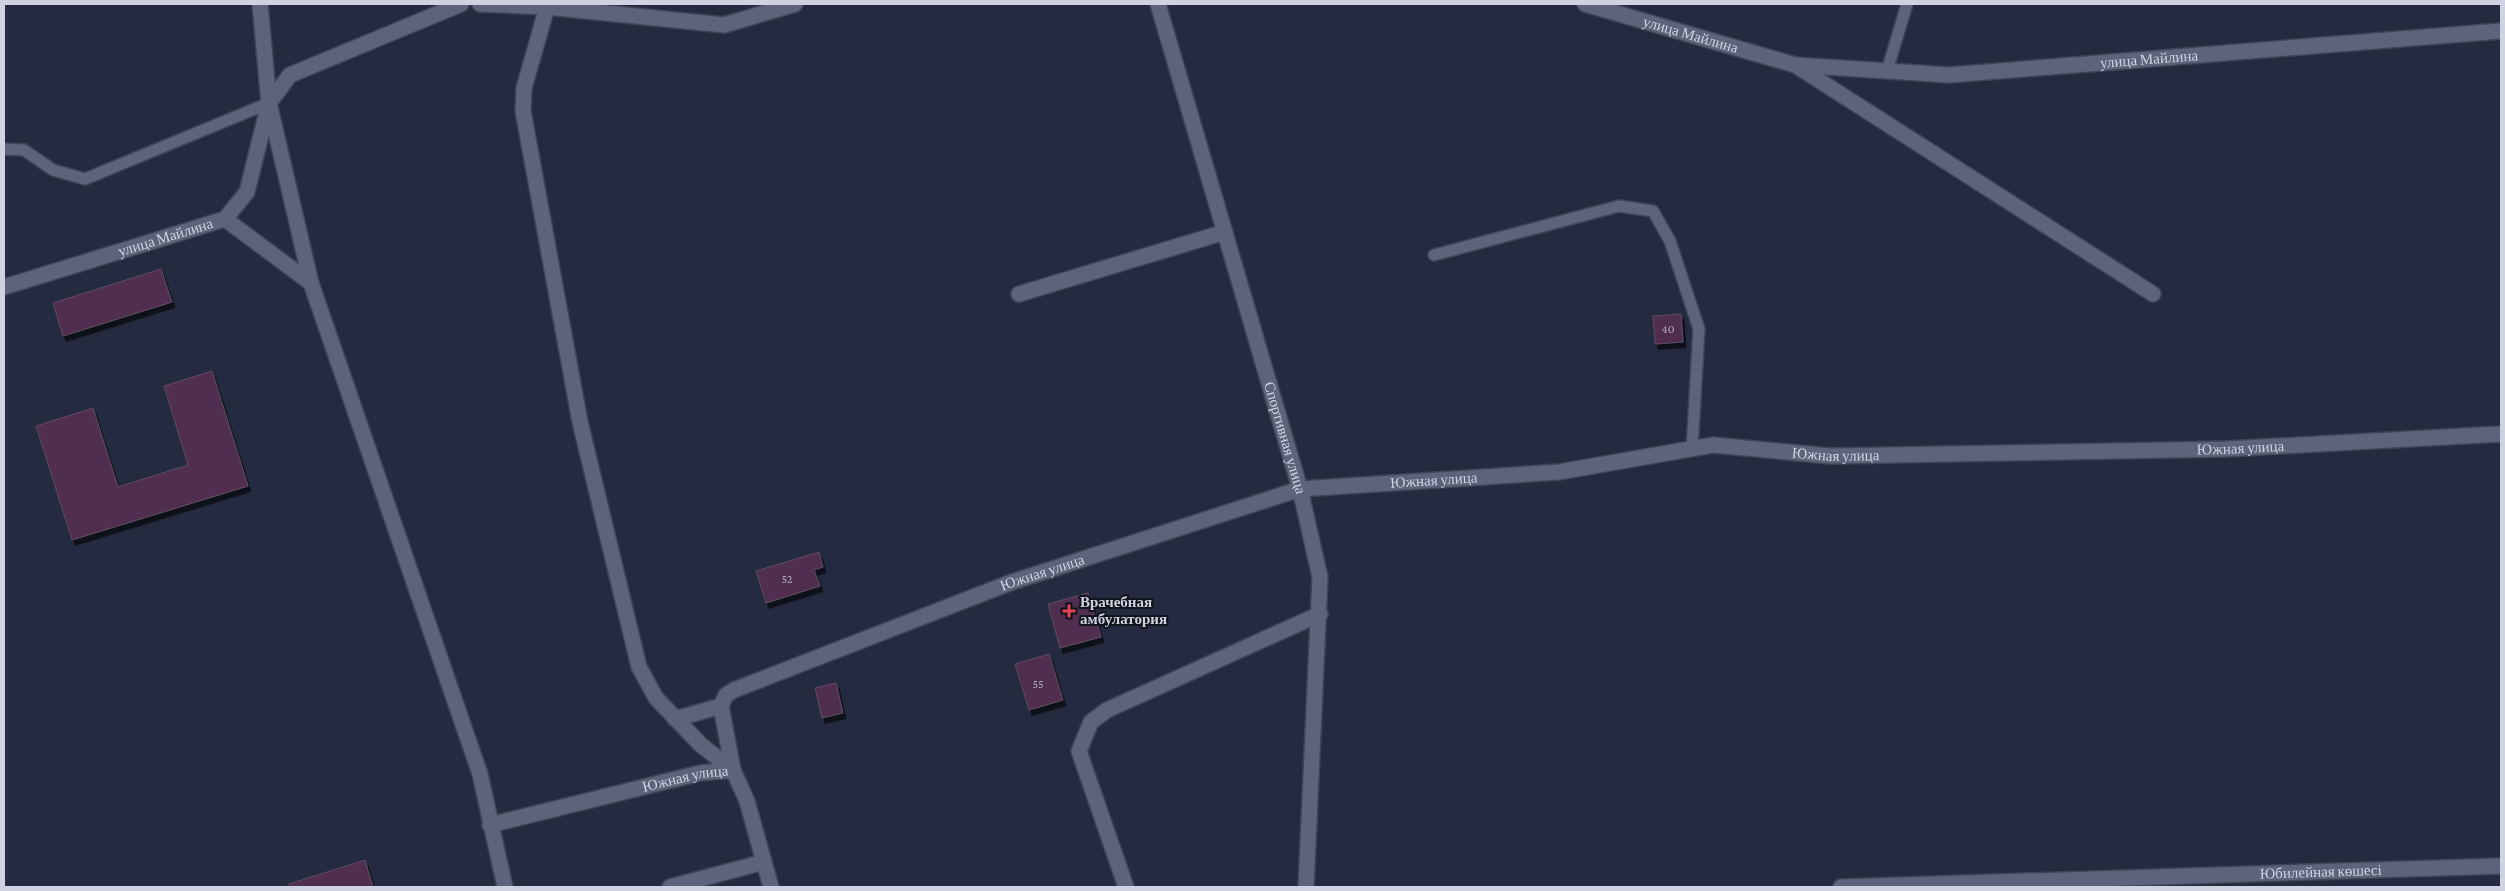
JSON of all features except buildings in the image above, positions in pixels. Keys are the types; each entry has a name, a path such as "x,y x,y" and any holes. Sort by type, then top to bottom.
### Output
{"street":[{"path":"260,4 269,103 311,283 480,774 505,887"},
{"name":"улица Майлина","path":"4,287 225,219 247,192 269,103 290,75 462,4"},
{"path":"480,4 544,5 724,25 795,4"},
{"name":"Спортивная улица","path":"1158,4 1300,488 1320,577 1320,614 1306,887"},
{"name":"улица Майлина","path":"1585,4 1796,65 1949,75 2501,31"},
{"path":"544,5 524,88 523,111 580,422 639,667 656,698 675,719 700,745 733,770 747,801 771,887"},
{"name":"улица Майлина","path":"1796,65 2153,294"},
{"path":"225,219 311,283"},
{"path":"1019,294 1225,232"},
{"name":"Южная улица","path":"490,825 700,773 733,770 721,706 726,695 734,690 1012,582 1300,488 1559,472 1713,445 1830,456 2224,449 2501,434"},
{"path":"1126,887 1079,751 1091,722 1107,710 1320,614"},
{"path":"675,719 721,706"},
{"path":"670,887 764,862"},
{"name":"Юбилейная көшесі","path":"1841,887 2501,866"}],"lane":[{"path":"1887,71 1907,4"},
{"path":"4,150 24,150 53,170 85,179 269,103"},
{"path":"1434,255 1619,206 1653,211 1670,241 1699,329 1692,449"}],"place":[{"name":"Врачебная амбулатория","path":"1069,611"}]}
